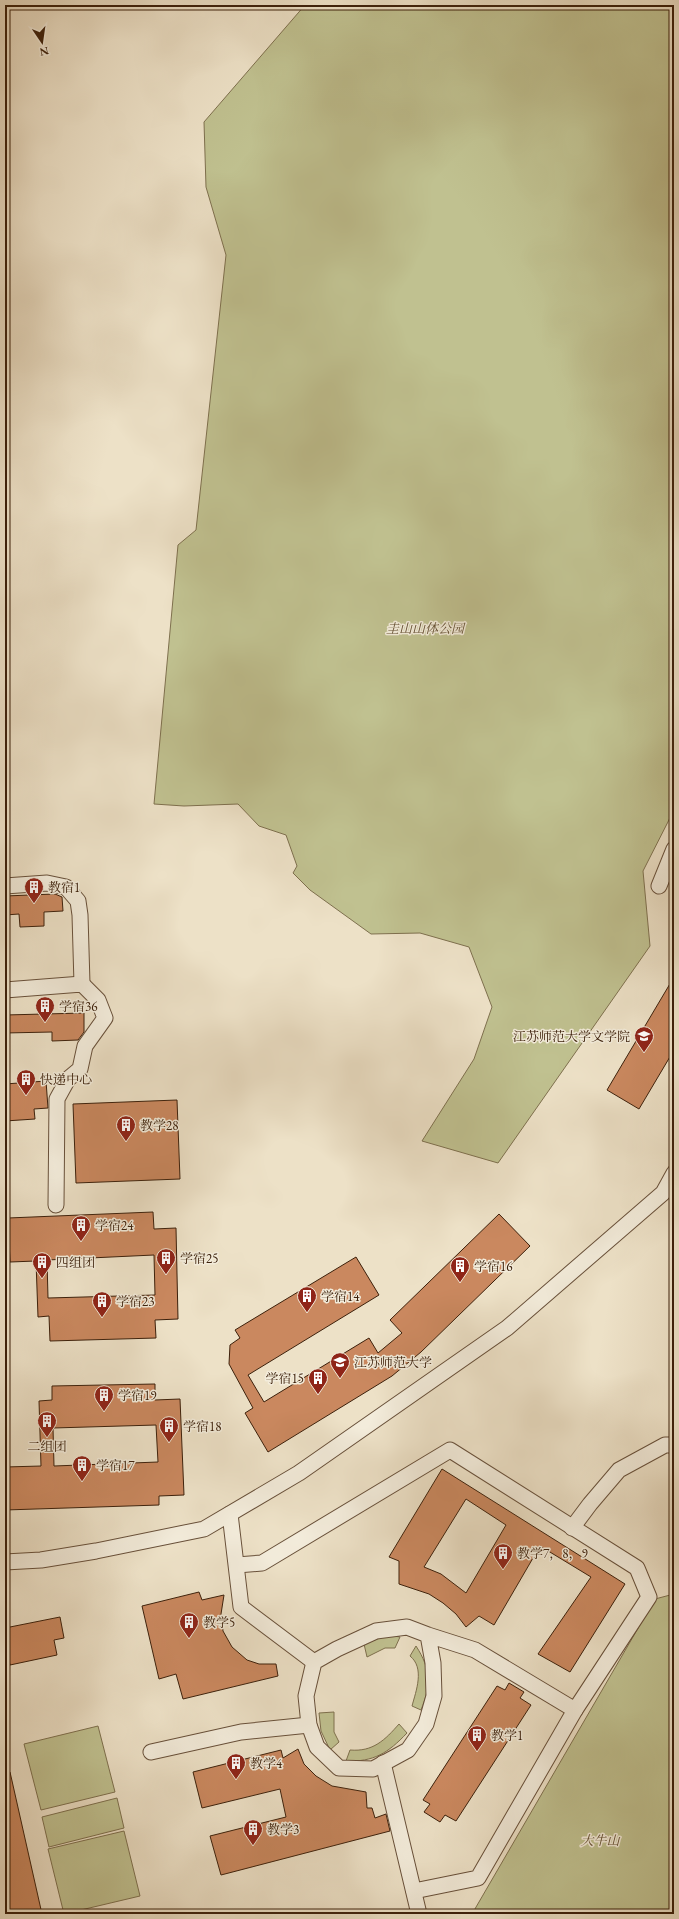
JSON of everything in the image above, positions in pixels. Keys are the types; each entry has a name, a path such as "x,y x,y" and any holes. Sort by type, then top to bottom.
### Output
{"street":[{"path":"659,886 674,849"},
{"path":"5,886 47,883 66,887 78,901 80,915 82,984 98,1000 105,1018 85,1046 80,1069 68,1079 57,1098 56,1206"},
{"path":"5,990 82,984"},
{"path":"5,1562 41,1560 96,1551 204,1529 230,1514 299,1473 507,1328 663,1193 674,1173"},
{"path":"572,1528 619,1470 664,1445 674,1445"},
{"path":"237,1565 262,1563 450,1450 637,1568 649,1597 575,1710 478,1878 414,1891"},
{"path":"230,1514 241,1607 314,1662"},
{"path":"428,1635 433,1663 434,1696 426,1724 408,1750 383,1764 373,1769 339,1768 317,1747 309,1725 306,1696 314,1662 337,1649 376,1631 407,1627 475,1650 575,1710"},
{"path":"151,1752 241,1732 309,1725"},
{"path":"383,1764 419,1914"}],"green space":[{"name":"圭山山体公园","path":"305,5 674,5 674,810 643,871 650,946 498,1163 422,1141 474,1059 492,1007 469,947 420,933 371,934 310,890 293,873 297,866 286,835 259,826 238,804 184,806 154,804 178,545 196,530 226,255 206,187 204,122"},
{"name":"大牛山","path":"674,1594 674,1914 472,1914 655,1599"},
{"path":"388,1635 400,1637 395,1648 385,1648 367,1657 364,1644"},
{"path":"416,1646 425,1662 428,1677 427,1693 421,1710 412,1706 417,1687 418,1673 415,1661 410,1656"},
{"path":"334,1712 334,1732 339,1742 330,1750 321,1731 319,1713"},
{"path":"399,1724 407,1733 387,1751 365,1760 346,1761 350,1750 365,1749 378,1744"},
{"path":"98,1726 115,1792 41,1810 24,1744"},
{"path":"117,1798 124,1828 49,1847 42,1817"},
{"path":"124,1831 140,1896 64,1914 48,1849"}],"building":[{"name":"教宿1","path":"55,894 62,897 63,911 44,912 44,926 20,927 19,914 5,915 5,896"},
{"path":"674,977 674,1050 639,1109 607,1090"},
{"name":"学宿36","path":"84,1013 84,1032 78,1040 52,1041 52,1032 5,1033 5,1015"},
{"name":"快递中心","path":"46,1081 48,1108 34,1109 35,1119 5,1121 5,1084"},
{"name":"教学28","path":"177,1100 180,1179 76,1183 73,1104"},
{"path":"153,1212 154,1229 176,1228 178,1319 155,1320 156,1338 50,1341 49,1316 38,1317 36,1261 10,1262 8,1218","holes":["154,1255 155,1295 48,1298 47,1260"]},
{"path":"499,1214 530,1246 421,1352 392,1376 268,1452 245,1413 253,1408 229,1364 230,1345 240,1338 235,1330 356,1257 379,1295 248,1375 264,1402 369,1338 378,1353 402,1333 390,1320"},
{"path":"155,1384 155,1400 180,1399 184,1495 159,1496 159,1505 5,1510 5,1467 41,1466 39,1401 52,1400 52,1386","holes":["156,1425 158,1462 54,1466 53,1428"]},
{"name":"教学7，8，9","path":"442,1469 625,1584 570,1672 538,1654 591,1577 540,1546 494,1625 479,1616 466,1627 456,1614 429,1594 399,1584 399,1561 389,1557","holes":["466,1499 506,1525 466,1593 441,1574 424,1567"]},
{"name":"教学5","path":"199,1592 202,1600 224,1595 221,1614 223,1631 232,1647 247,1660 259,1664 276,1664 278,1676 183,1699 176,1674 159,1679 142,1606"},
{"path":"60,1617 64,1638 54,1640 57,1655 10,1665 5,1641 5,1628"},
{"name":"教学1","path":"509,1683 524,1692 520,1698 531,1705 456,1821 445,1815 440,1822 424,1812 430,1804 423,1800 497,1686 505,1690"},
{"path":"298,1749 304,1764 316,1776 332,1786 366,1792 367,1808 372,1808 375,1818 386,1814 390,1831 221,1875 210,1836 286,1817 280,1789 202,1808 193,1772 281,1750 283,1758"},
{"path":"5,1772 10,1772 42,1914 5,1914"}],"place":[{"name":"教宿1","path":"34,904"},
{"name":"学宿36","path":"45,1023"},
{"name":"江苏师范大学文学院","path":"644,1053"},
{"name":"快递中心","path":"26,1096"},
{"name":"教学28","path":"126,1142"},
{"name":"学宿24","path":"81,1242"},
{"name":"学宿25","path":"166,1275"},
{"name":"四组团","path":"42,1279"},
{"name":"学宿16","path":"460,1283"},
{"name":"学宿14","path":"307,1313"},
{"name":"学宿23","path":"102,1318"},
{"name":"江苏师范大学","path":"340,1379"},
{"name":"学宿15","path":"318,1395"},
{"name":"学宿19","path":"104,1412"},
{"name":"二组团","path":"47,1438"},
{"name":"学宿18","path":"169,1443"},
{"name":"学宿17","path":"82,1482"},
{"name":"教学7，8，9","path":"503,1570"},
{"name":"教学5","path":"189,1639"},
{"name":"教学1","path":"477,1752"},
{"name":"教学4","path":"236,1780"},
{"name":"教学3","path":"253,1846"}]}
